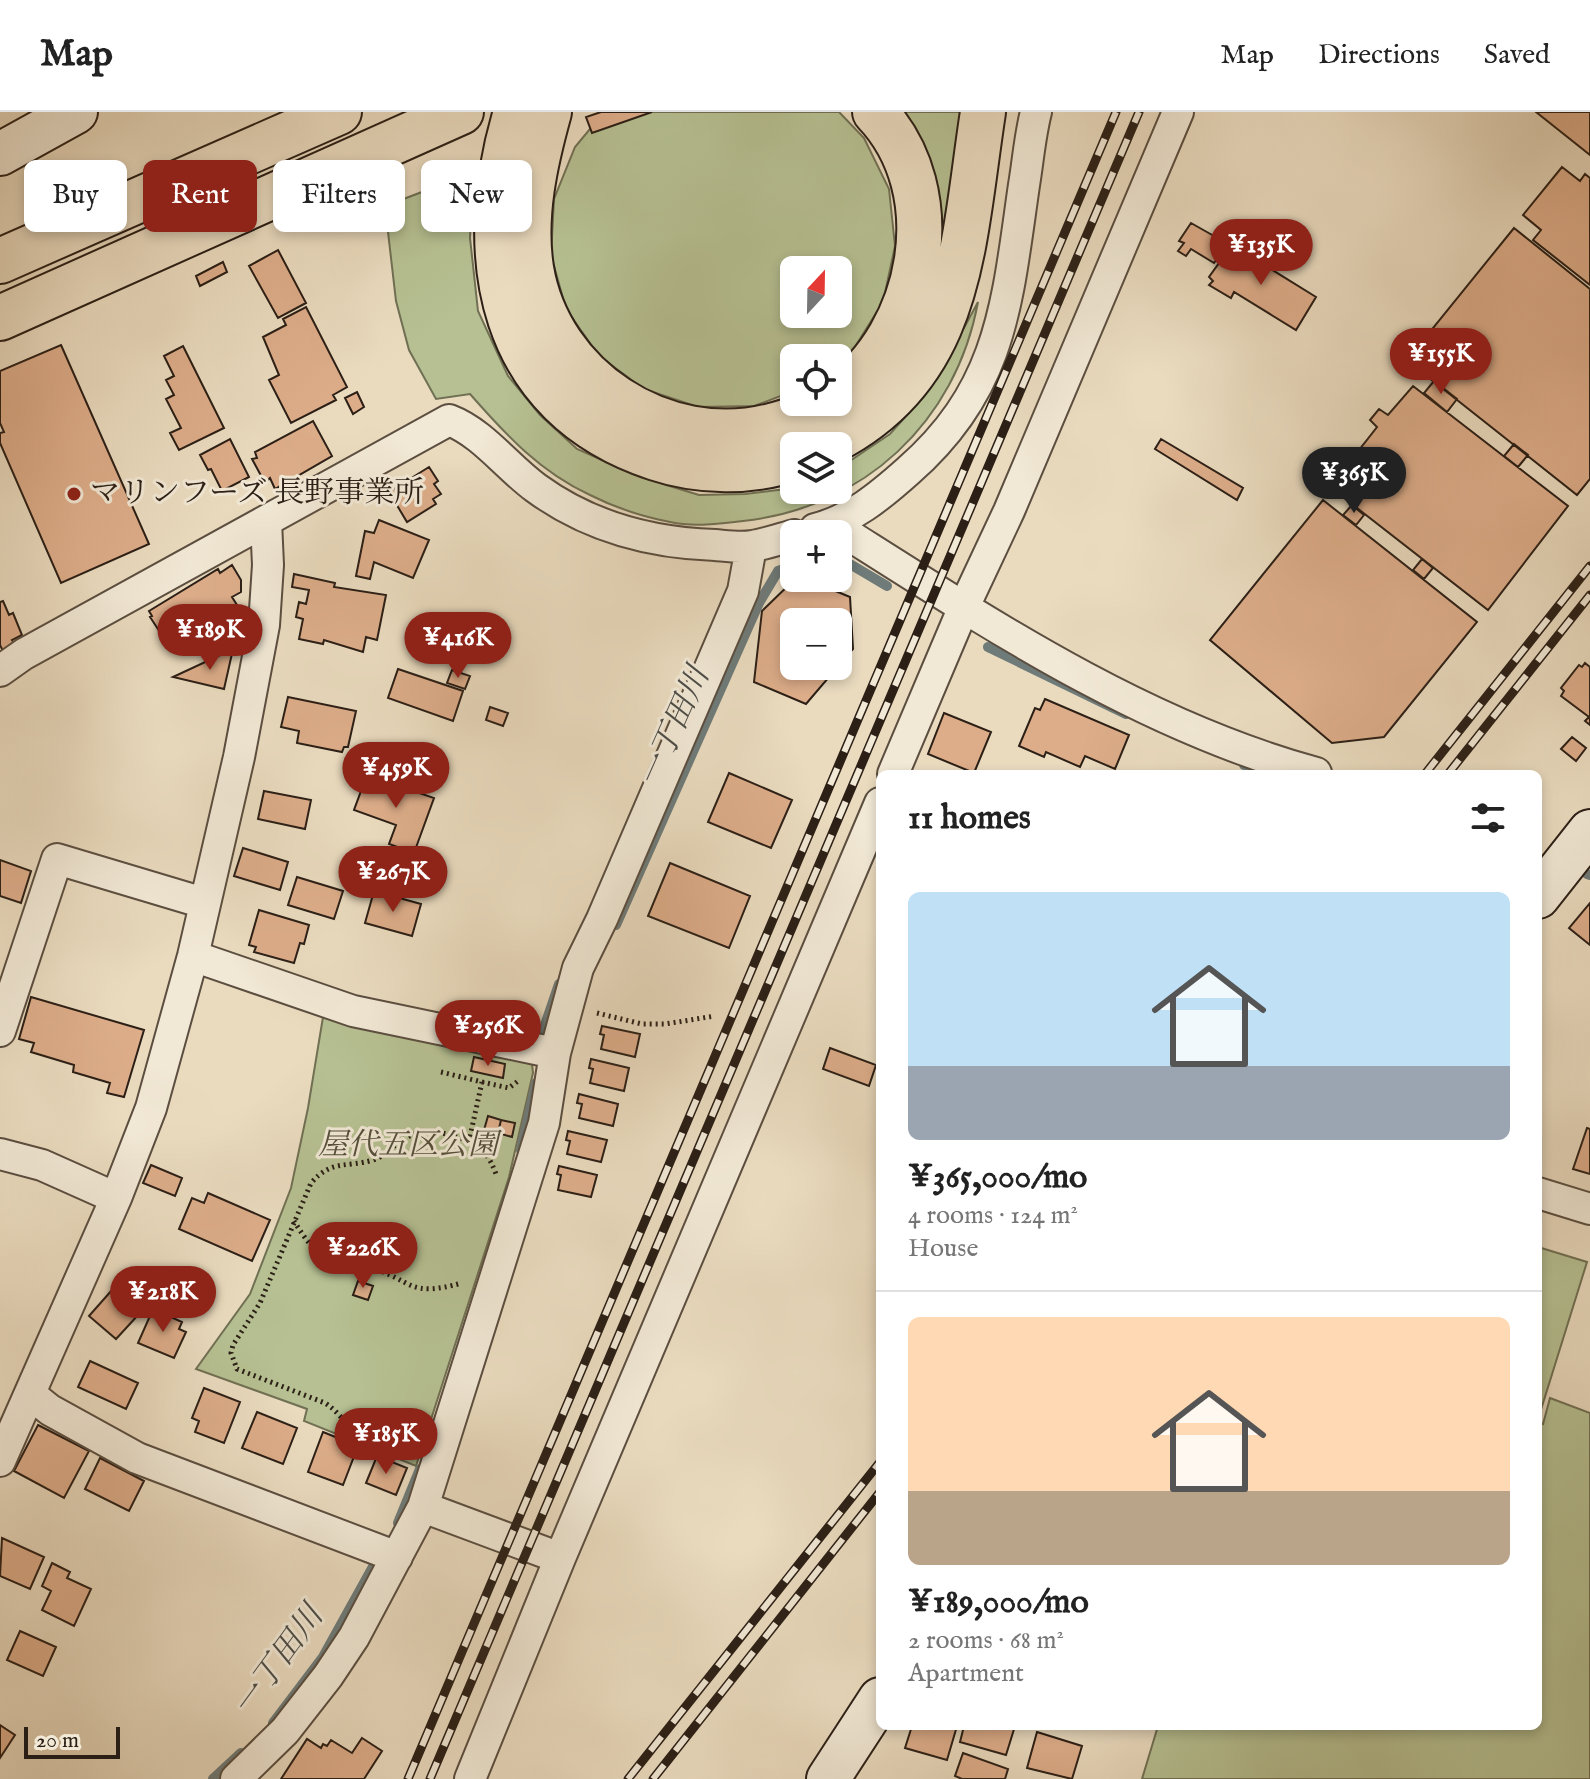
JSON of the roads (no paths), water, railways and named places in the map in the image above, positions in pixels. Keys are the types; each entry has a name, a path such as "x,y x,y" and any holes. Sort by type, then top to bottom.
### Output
{"highway":[{"path":"211,160 287,112"},
{"path":"231,160 339,112"},
{"path":"0,318 461,112"},
{"path":"358,158 490,112"},
{"path":"516,112 516,160"},
{"path":"526,160 549,112"},
{"path":"852,382 875,361 897,326 910,291 919,252 919,215 911,176 897,144 875,112"},
{"path":"848,432 892,399 919,367 938,332 953,295 963,250 983,112"},
{"path":"0,261 143,199"},
{"path":"496,232 503,301 517,339 539,375 565,406 596,431 632,450 707,469 748,467 780,461"},
{"path":"528,232 531,269 542,305 558,339 582,370 606,393 638,412 675,426 710,432 750,431 798,416"}],"street":[{"path":"0,154 76,112"},
{"path":"841,520 878,498 917,463 957,421 987,368 1006,307 1036,112"},
{"path":"895,770 963,609 1009,511 1178,112"},
{"path":"0,671 24,654 449,420 469,428 501,460 537,489 583,515 633,535 658,540 751,547 780,539"},
{"path":"0,1461 116,1198 151,1108 193,956 239,757 264,625 268,565 266,521"},
{"path":"852,537 963,609 1153,711 1272,761 1305,770"},
{"path":"236,1779 285,1731 328,1676 354,1637 423,1507 544,1123 555,1053 578,968 743,591 751,547"},
{"path":"470,1779 560,1558 876,812"},
{"path":"1542,892 1590,831"},
{"path":"0,1031 10,969 57,859 204,903"},
{"path":"193,956 353,1011 555,1053"},
{"path":"0,1154 42,1165 116,1198"},
{"path":"1542,1194 1590,1209"},
{"path":"30,1394 50,1410 137,1458 397,1557"},
{"path":"423,1507 560,1558"},
{"path":"841,1776 876,1707"}],"waterway":[{"name":"一丁田川","path":"852,565 887,586"},
{"name":"一丁田川","path":"616,925 759,603 780,570"},
{"name":"一丁田川","path":"988,647 1126,714"},
{"name":"一丁田川","path":"1244,765 1256,770"},
{"name":"一丁田川","path":"543,1031 559,984"},
{"name":"一丁田川","path":"521,1150 536,1083"},
{"name":"一丁田川","path":"398,1523 420,1469"},
{"name":"一丁田川","path":"273,1723 323,1657 374,1565"},
{"name":"一丁田川","path":"213,1779 241,1753"}],"railway":[{"path":"408,1779 1116,112"},
{"path":"430,1779 1139,112"},
{"path":"1428,770 1590,566"},
{"path":"1451,770 1590,595"},
{"path":"628,1779 876,1467"},
{"path":"653,1779 876,1497"}],"place":[{"name":"マリンフーズ 長野事業所","path":"74,494"}],"park label":[{"name":"屋代五区公園","path":"408,1146"}]}
